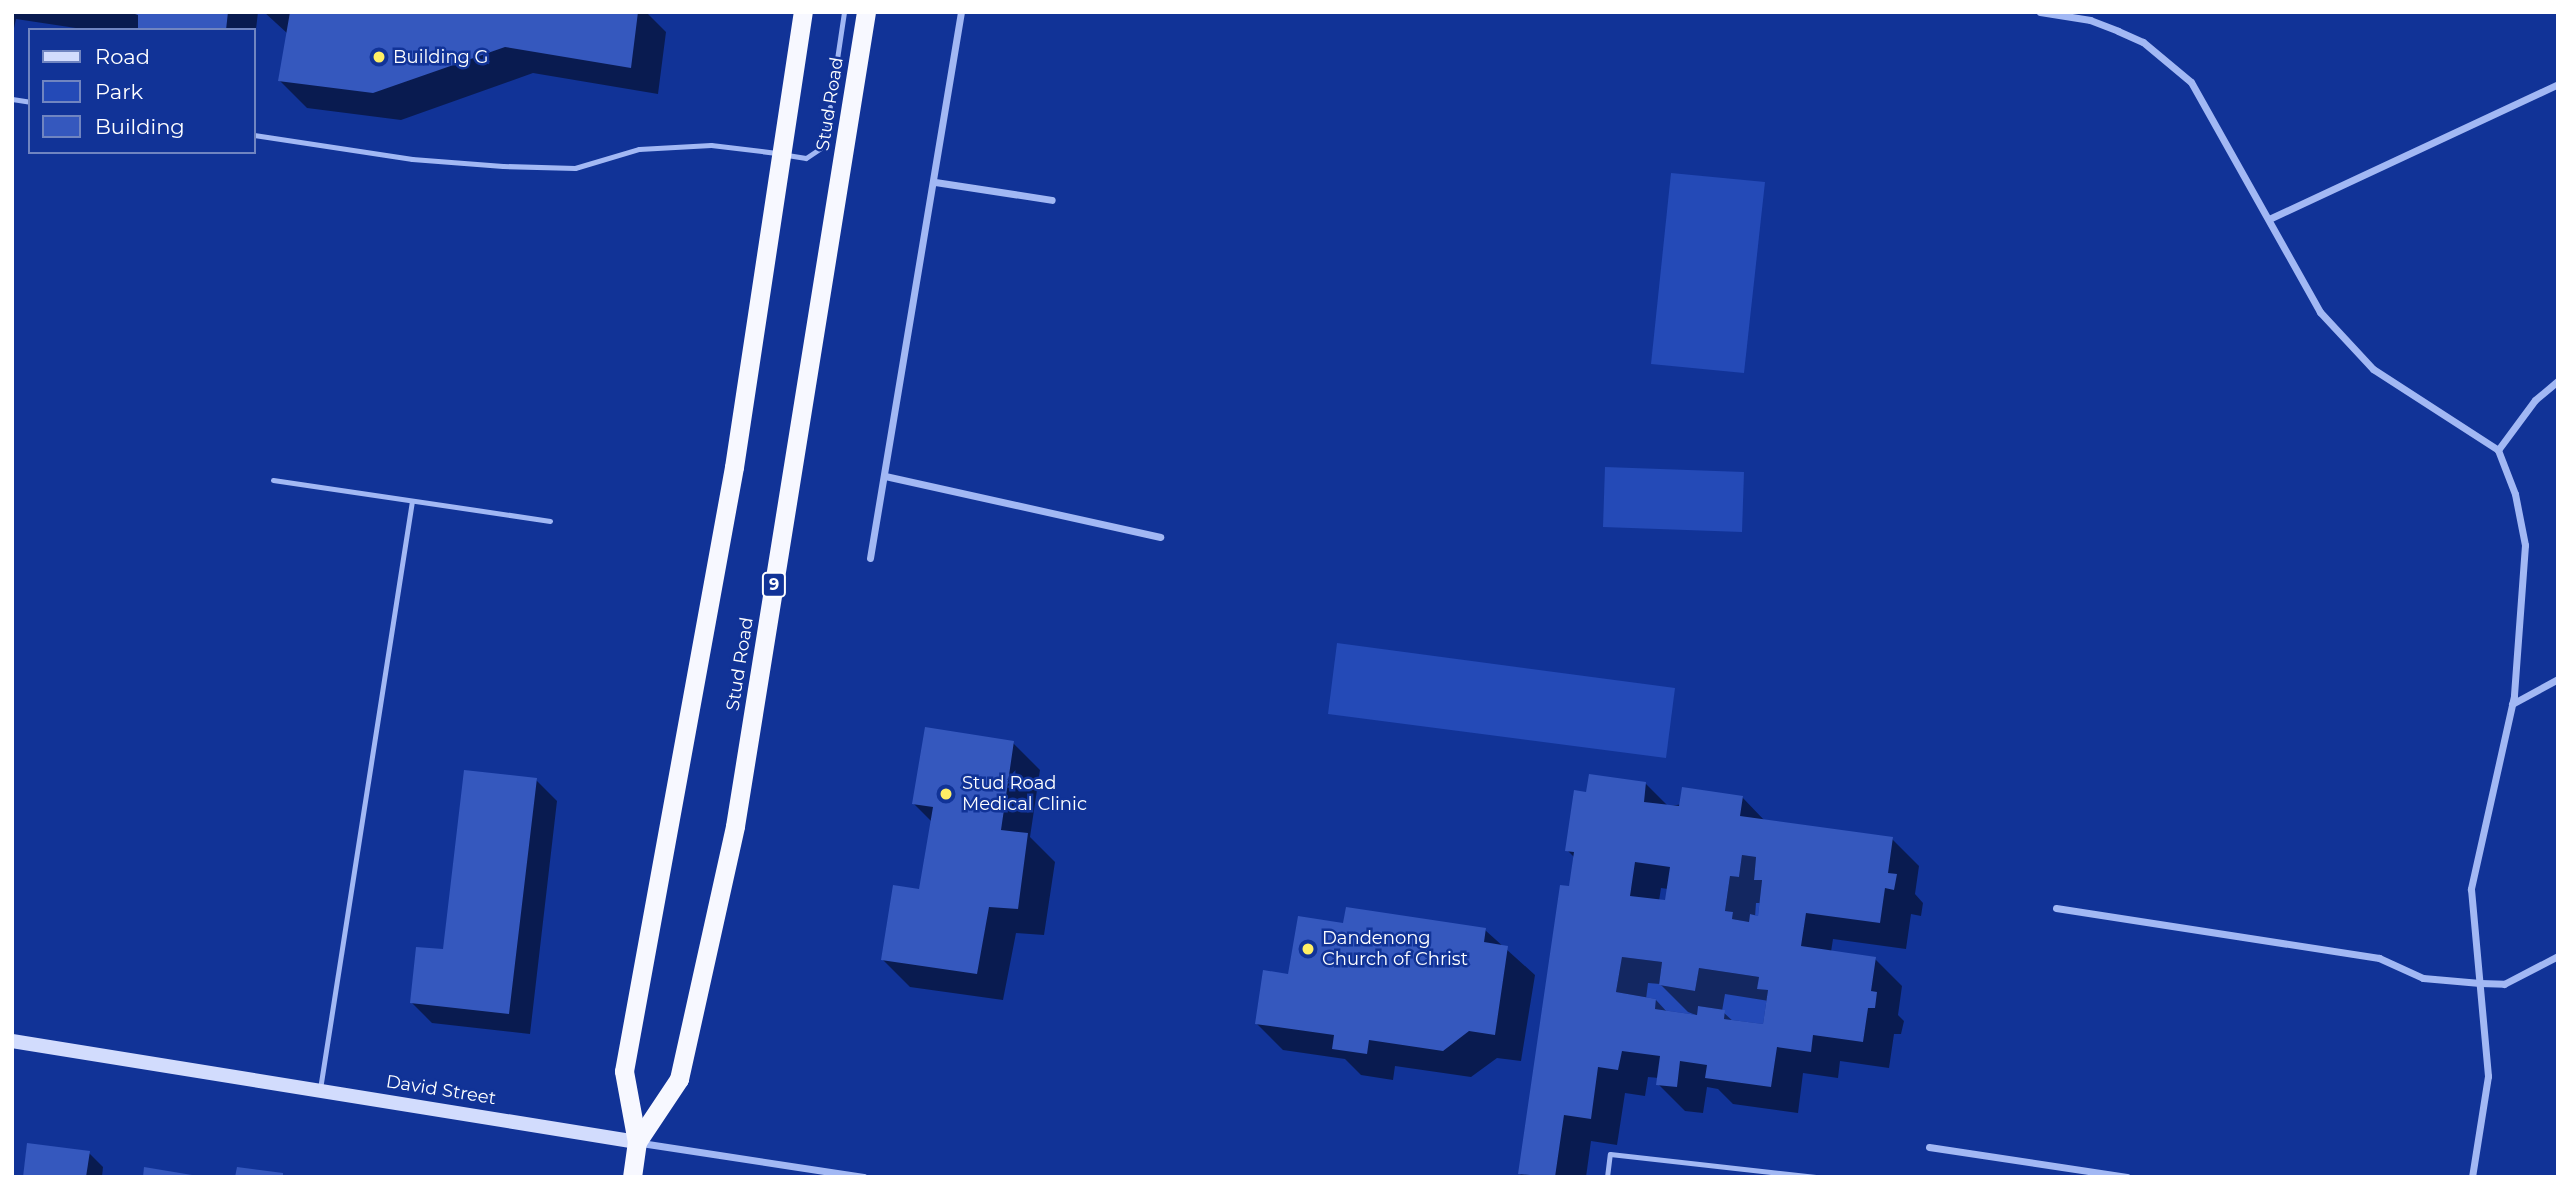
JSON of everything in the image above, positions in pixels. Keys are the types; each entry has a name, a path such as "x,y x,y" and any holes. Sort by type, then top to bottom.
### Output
{"highway":[{"name":"Stud Road","path":"632,1177 637,1142 624,1071 734,467 803,12"},
{"name":"Stud Road","path":"637,1142 679,1079 736,826 866,12"}],"main road":[{"name":"David Street","path":"12,1041 637,1142"}],"street":[{"path":"870,558 935,182 961,12"},
{"path":"2040,12 2109,27 2166,59 2191,82 2320,312 2373,369 2498,450 2515,494 2525,545 2512,704 2470,889 2488,1076 2472,1177"},
{"path":"2269,219 2558,84"},
{"path":"935,182 1052,200"},
{"path":"2498,450 2535,400 2558,381"},
{"path":"884,476 1160,537"},
{"path":"2512,704 2558,679"},
{"path":"2056,908 2379,958 2423,978 2504,984 2558,956"},
{"name":"David Street","path":"637,1142 863,1177"},
{"path":"1929,1147 2127,1177"}],"lane":[{"path":"256,135 412,159 503,166 575,168 639,149 711,145 806,158 824,146 844,12"},
{"path":"273,480 550,521"},
{"path":"320,1090 412,500"},
{"path":"1607,1177 1610,1154 1816,1177"}],"green space":[{"path":"1671,173 1765,182 1744,373 1651,364"},
{"path":"1605,467 1744,472 1742,532 1603,527"},
{"path":"1337,643 1675,688 1666,758 1328,714"},
{"path":"1742,855 1756,857 1754,879 1762,880 1758,916 1750,914 1749,922 1732,919 1733,912 1725,911 1730,876 1739,877"},
{"path":"1622,957 1662,962 1659,985 1695,991 1699,968 1759,977 1758,988 1768,990 1763,1024 1724,1019 1724,1010 1698,1006 1697,1015 1655,1009 1656,999 1616,992"}],"building":[{"path":"129,12 228,12 226,28 138,28 138,15"},
{"name":"Building G","path":"290,12 638,12 631,68 505,47 373,93 278,81"},
{"path":"925,727 1014,741 1001,830 1028,833 1018,909 989,907 977,974 881,960 893,885 919,889 933,807 912,804"},
{"path":"464,770 537,778 509,1014 410,1003 416,947 443,949"},
{"path":"1589,774 1646,782 1644,802 1679,806 1682,787 1743,796 1740,816 1893,837 1888,873 1897,874 1894,890 1885,888 1880,923 1806,913 1801,946 1876,957 1871,991 1877,992 1875,1008 1868,1008 1863,1042 1813,1035 1811,1052 1777,1047 1771,1087 1705,1078 1707,1065 1680,1061 1677,1087 1656,1085 1660,1056 1622,1051 1618,1070 1598,1067 1591,1119 1564,1115 1555,1177 1518,1174 1560,885 1569,886 1574,852 1565,851 1574,790 1586,792","holes":["1742,855 1756,857 1754,880 1762,880 1758,916 1750,914 1749,922 1732,919 1733,912 1725,911 1730,876 1739,877","1635,862 1670,867 1665,900 1630,896","1622,957 1662,962 1659,985 1695,991 1699,968 1759,977 1757,989 1768,990 1763,1024 1724,1019 1725,1010 1698,1006 1697,1015 1655,1009 1656,999 1616,992"]},
{"path":"1346,907 1486,928 1484,942 1508,946 1495,1035 1469,1031 1443,1051 1369,1040 1367,1054 1332,1049 1334,1035 1255,1024 1263,970 1288,974 1298,916 1343,923"},
{"path":"27,1143 90,1151 86,1177 23,1177"},
{"path":"144,1167 192,1175 192,1177 143,1177"},
{"path":"237,1167 283,1173 283,1177 235,1177"}],"place":[{"name":"Building G","path":"379,57"},
{"name":"Stud Road Medical Clinic","path":"946,794"},
{"name":"Dandenong Church of Christ","path":"1308,949"}]}
